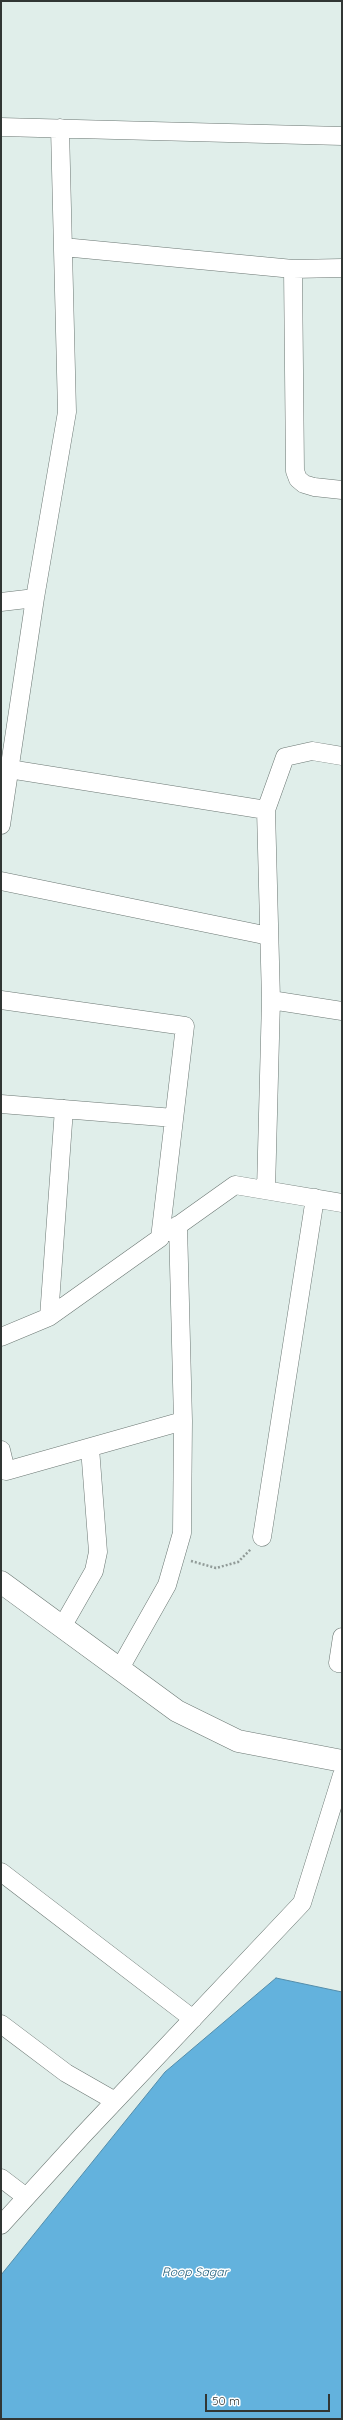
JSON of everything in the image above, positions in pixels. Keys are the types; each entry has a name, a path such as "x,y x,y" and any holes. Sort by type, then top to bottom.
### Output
{"street":[{"path":"1,127 342,136"},
{"path":"1,825 35,598 67,412 60,128"},
{"path":"63,247 293,269 342,268"},
{"path":"293,269 293,459 295,471 298,479 304,484 314,487 342,490"},
{"path":"1,602 35,598"},
{"path":"266,1190 270,1000 266,810 285,757 312,751 342,756"},
{"path":"9,769 266,810"},
{"path":"1,881 269,936"},
{"path":"1,1000 185,1026 160,1238"},
{"path":"270,1000 342,1011"},
{"path":"1,1104 174,1118"},
{"path":"49,1317 64,1109"},
{"path":"1,1337 49,1317 235,1185 342,1203"},
{"path":"262,1537 315,1198"},
{"path":"119,1670 167,1586 182,1533 183,1421 178,1225"},
{"path":"1,1450 6,1471 183,1421"},
{"path":"62,1627 94,1571 98,1552 90,1448"},
{"path":"3,1588 62,1627 177,1711 238,1741 342,1761"},
{"path":"342,1637 338,1663 342,1663"},
{"path":"1,2225 115,2101 302,1903 342,1775"},
{"path":"1,1872 193,2019"},
{"path":"1,2024 66,2073 115,2101"},
{"path":"1,2178 26,2197"}],"path":[{"path":"175,1557 216,1568 238,1562 262,1537"}],"water":[{"name":"Roop Sagar","path":"276,1978 342,1992 342,2419 1,2419 1,2275 165,2072"}]}
